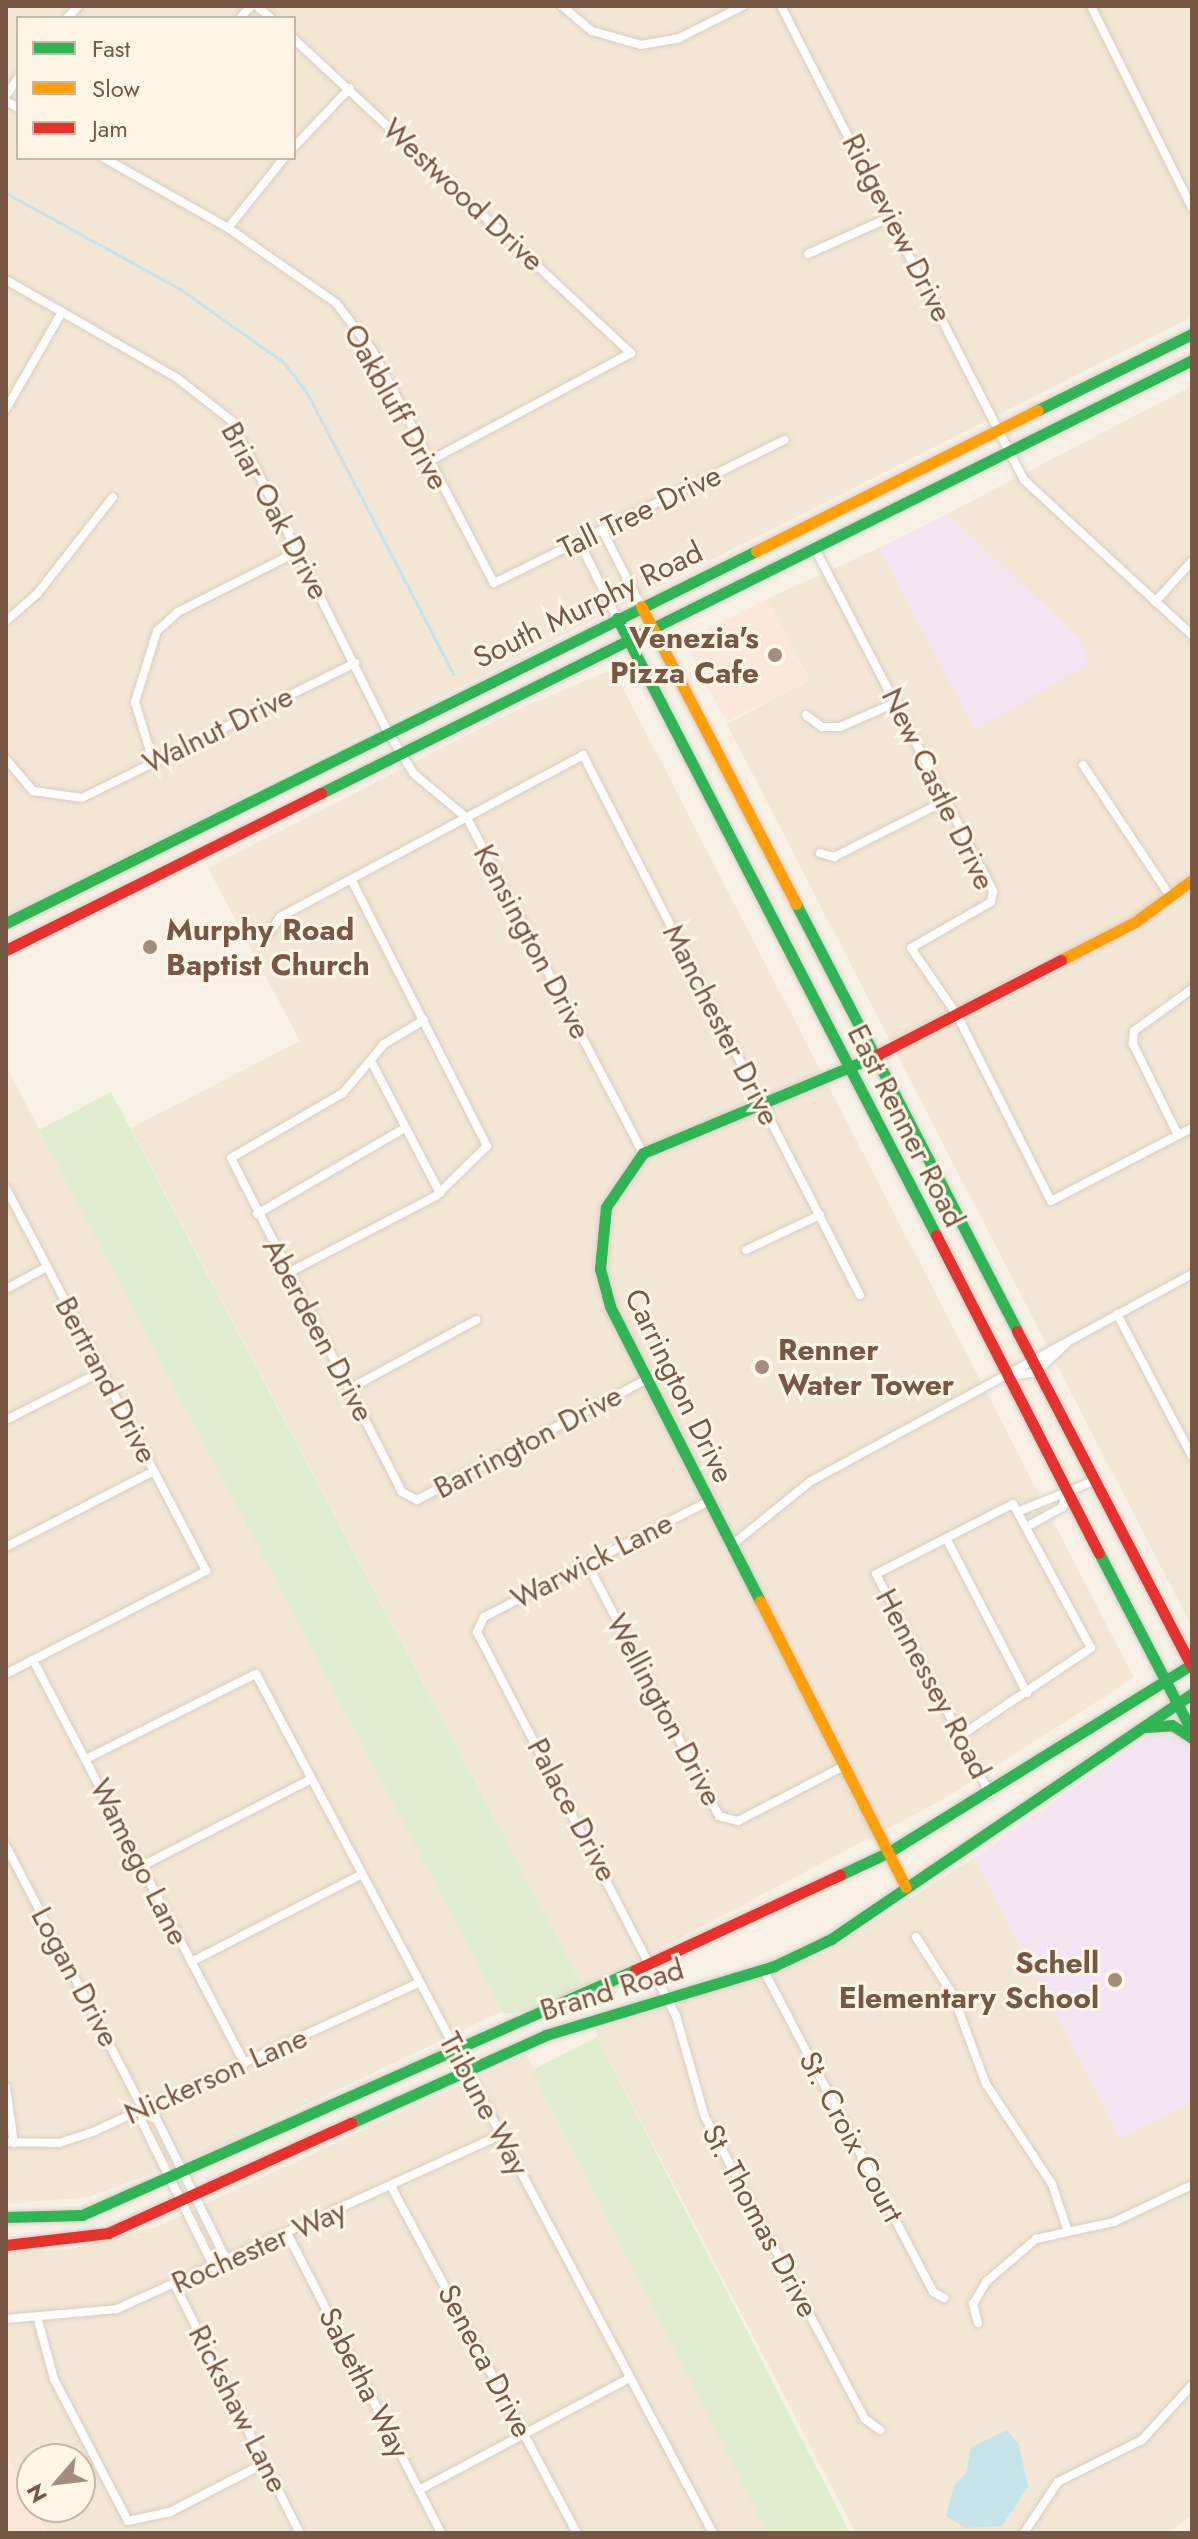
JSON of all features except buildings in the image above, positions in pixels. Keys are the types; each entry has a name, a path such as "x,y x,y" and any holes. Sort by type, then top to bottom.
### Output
{"main road":[{"name":"South Murphy Road","path":"6,923 386,729 1001,432 1192,334"},
{"name":"South Murphy Road","path":"6,950 626,637 815,549 1192,360"},
{"name":"East Renner Road","path":"641,606 876,1056 1036,1372 1192,1665"},
{"name":"East Renner Road","path":"617,618 1192,1732"},
{"path":"177,836 187,857"},
{"name":"Carrington Drive","path":"906,1887 610,1306 599,1238 612,1190 643,1153 760,1101 876,1056 957,1015 1170,896 1192,880"},
{"name":"Brand Road","path":"6,2217 82,2215 172,2178 454,2046 889,1852 990,1794 1192,1665"},
{"name":"Brand Road","path":"6,2245 93,2237 189,2198 466,2068 667,1998 763,1969 831,1939 1192,1694"},
{"path":"1138,1729 1172,1725 1192,1738"}],"street":[{"path":"562,6 592,31 641,45 679,38 743,6"},
{"name":"Ridgeview Drive","path":"781,6 893,216 1011,452 1044,505 1192,635"},
{"path":"1091,6 1192,208"},
{"name":"Westwood Drive","path":"296,41 631,353 428,462"},
{"path":"6,99 16,82"},
{"path":"296,145 350,88"},
{"path":"228,228 282,160"},
{"name":"Oakbluff Drive","path":"118,162 308,278 356,327 494,583"},
{"path":"808,254 893,216"},
{"name":"Briar Oak Drive","path":"6,280 177,378 232,421 399,750"},
{"path":"6,409 62,312"},
{"name":"Tall Tree Drive","path":"494,583 785,440"},
{"path":"6,621 37,594 113,497"},
{"name":"East Renner Road","path":"602,530 641,606"},
{"name":"East Renner Road","path":"579,541 617,618"},
{"name":"New Castle Drive","path":"815,549 993,891 991,902 911,948 957,1015 1051,1201 1178,1135"},
{"path":"153,761 135,702 157,631 178,612 299,551"},
{"path":"1155,602 1192,561"},
{"name":"Walnut Drive","path":"6,759 33,791 82,798 355,663"},
{"path":"806,715 822,727 840,727 897,702"},
{"name":"Kensington Drive","path":"399,750 429,791 467,818 643,1153"},
{"name":"Manchester Drive","path":"467,818 583,755 860,1295"},
{"path":"1083,765 1170,896"},
{"path":"820,853 834,857 947,800"},
{"path":"268,935 280,917 467,818"},
{"path":"288,1273 440,1193 487,1146 352,881"},
{"path":"1192,989 1134,1031 1133,1044 1178,1135 1192,1128"},
{"path":"424,1020 371,1061 440,1193"},
{"name":"Aberdeen Drive","path":"371,1061 343,1093 231,1158 257,1214 408,1500"},
{"path":"257,1214 405,1128"},
{"name":"Bertrand Drive","path":"6,1188 206,1571 33,1660"},
{"path":"746,1250 820,1215"},
{"path":"6,1289 47,1267"},
{"path":"733,1544 811,1481 1009,1376 1029,1357 1066,1344 1192,1274"},
{"path":"1117,1314 1192,1456"},
{"path":"349,1389 476,1320"},
{"path":"1009,1376 1036,1372 1066,1344"},
{"path":"6,1420 102,1371"},
{"name":"Barrington Drive","path":"408,1500 647,1379"},
{"path":"6,1547 154,1471"},
{"path":"1027,1693 946,1538 1055,1492 1067,1495 1094,1481"},
{"path":"1030,1525 1063,1507 1067,1495"},
{"name":"Warwick Lane","path":"477,1624 709,1501"},
{"path":"960,1736 1090,1651 1019,1508"},
{"name":"Hennessey Road","path":"946,1538 876,1574 990,1794"},
{"name":"Wellington Drive","path":"588,1565 719,1816 738,1821 844,1766"},
{"name":"Palace Drive","path":"477,1624 667,1998"},
{"path":"6,1674 33,1660"},
{"name":"Wamego Lane","path":"33,1660 245,2063"},
{"name":"Tribune Way","path":"86,1759 256,1674 628,2379 713,2533"},
{"path":"142,1866 311,1779"},
{"name":"Logan Drive","path":"6,1846 143,2109 142,2122 172,2178 189,2198 227,2261"},
{"path":"191,1962 362,1874"},
{"path":"916,1937 953,1995 986,2084 1052,2184 1067,2229"},
{"name":"St. Croix Court","path":"763,1969 933,2292 944,2298"},
{"name":"Nickerson Lane","path":"10,2142 59,2143 143,2109 419,1983"},
{"name":"St. Thomas Drive","path":"667,1998 705,2117 865,2419 880,2430"},
{"path":"6,2087 10,2142"},
{"name":"Logan Drive","path":"143,2109 155,2116 184,2173 189,2198 214,2267"},
{"name":"Rochester Way","path":"6,2319 38,2320 117,2309 287,2233 393,2190 501,2135"},
{"path":"978,2323 973,2304 1009,2257 1067,2229 1114,2222 1192,2185"},
{"name":"Seneca Drive","path":"393,2190 577,2533"},
{"name":"Sabetha Way","path":"287,2233 441,2533"},
{"name":"Rickshaw Lane","path":"175,2285 300,2533"},
{"path":"38,2320 54,2379 128,2521 170,2512 265,2463"},
{"path":"419,2490 628,2379"},
{"path":"1024,2533 1058,2482 1142,2440 1192,2385"}],"shaded area":[{"path":"6,6 1192,6 1192,317 6,916"},
{"path":"1192,386 1192,1627 727,724 809,680 767,599 879,548 975,730 1080,639 947,514"},
{"path":"947,514 1080,639 1088,664 975,730 879,548"},
{"path":"767,599 808,680 726,722 685,641"},
{"path":"613,669 1134,1678 942,1800 584,1988 131,1128 300,1041 208,868 517,710"},
{"path":"6,1066 503,2011 200,2155 89,2197 6,2204"},
{"name":"Schell Elementary School","path":"1153,1733 1183,1739 1192,1755 1192,2102 1121,2138 974,1858"},
{"path":"974,1858 1120,2137 1192,2102 1192,2515 1168,2533 856,2533 597,2037 595,2030 824,1954"},
{"path":"526,2054 775,2533 47,2533 42,2523 96,2523 96,2443 16,2443 16,2473 6,2453 6,2252 67,2250 157,2227"},
{"path":"6,2454 16,2474 16,2523 41,2523 46,2533 6,2533"}],"green space":[{"path":"111,1092 584,1988 539,2009 504,2014 39,1130"},
{"path":"597,2037 850,2533 768,2533 532,2070"}],"water":[{"path":"1007,2430 1019,2445 1028,2487 1002,2526 966,2528 946,2516 954,2485 966,2473 971,2447"}],"waterway":[{"path":"6,193 180,289 283,362 307,393 453,674"}],"traffic: fast":[{"path":"1038,410 1192,334"},
{"path":"321,793 1192,360"},
{"path":"6,923 756,551"},
{"path":"617,618 936,1235"},
{"path":"796,904 1017,1331"},
{"path":"760,1601 610,1306 600,1269 606,1207 643,1153 869,1059"},
{"path":"1099,1553 1192,1732"},
{"path":"840,1875 889,1852 1192,1664"},
{"path":"351,2123 546,2035 774,1966 831,1939 1192,1694"},
{"path":"1146,1727 1172,1725 1192,1738"},
{"path":"6,2217 82,2215 635,1970"}],"traffic: slow":[{"path":"756,551 1038,410"},
{"path":"641,606 796,904"},
{"path":"1061,960 1135,922 1192,880"},
{"path":"760,1601 906,1887"}],"traffic: jam":[{"path":"6,950 321,793"},
{"path":"869,1059 1061,960"},
{"path":"936,1235 1099,1553"},
{"path":"1017,1331 1192,1667"},
{"path":"635,1970 840,1875"},
{"path":"6,2245 108,2233 351,2123"}],"place":[{"name":"Venezia's Pizza Cafe","path":"775,655"},
{"name":"Murphy Road Baptist Church","path":"150,947"},
{"name":"Renner Water Tower","path":"762,1367"},
{"name":"Schell Elementary School","path":"1115,1980"}]}
